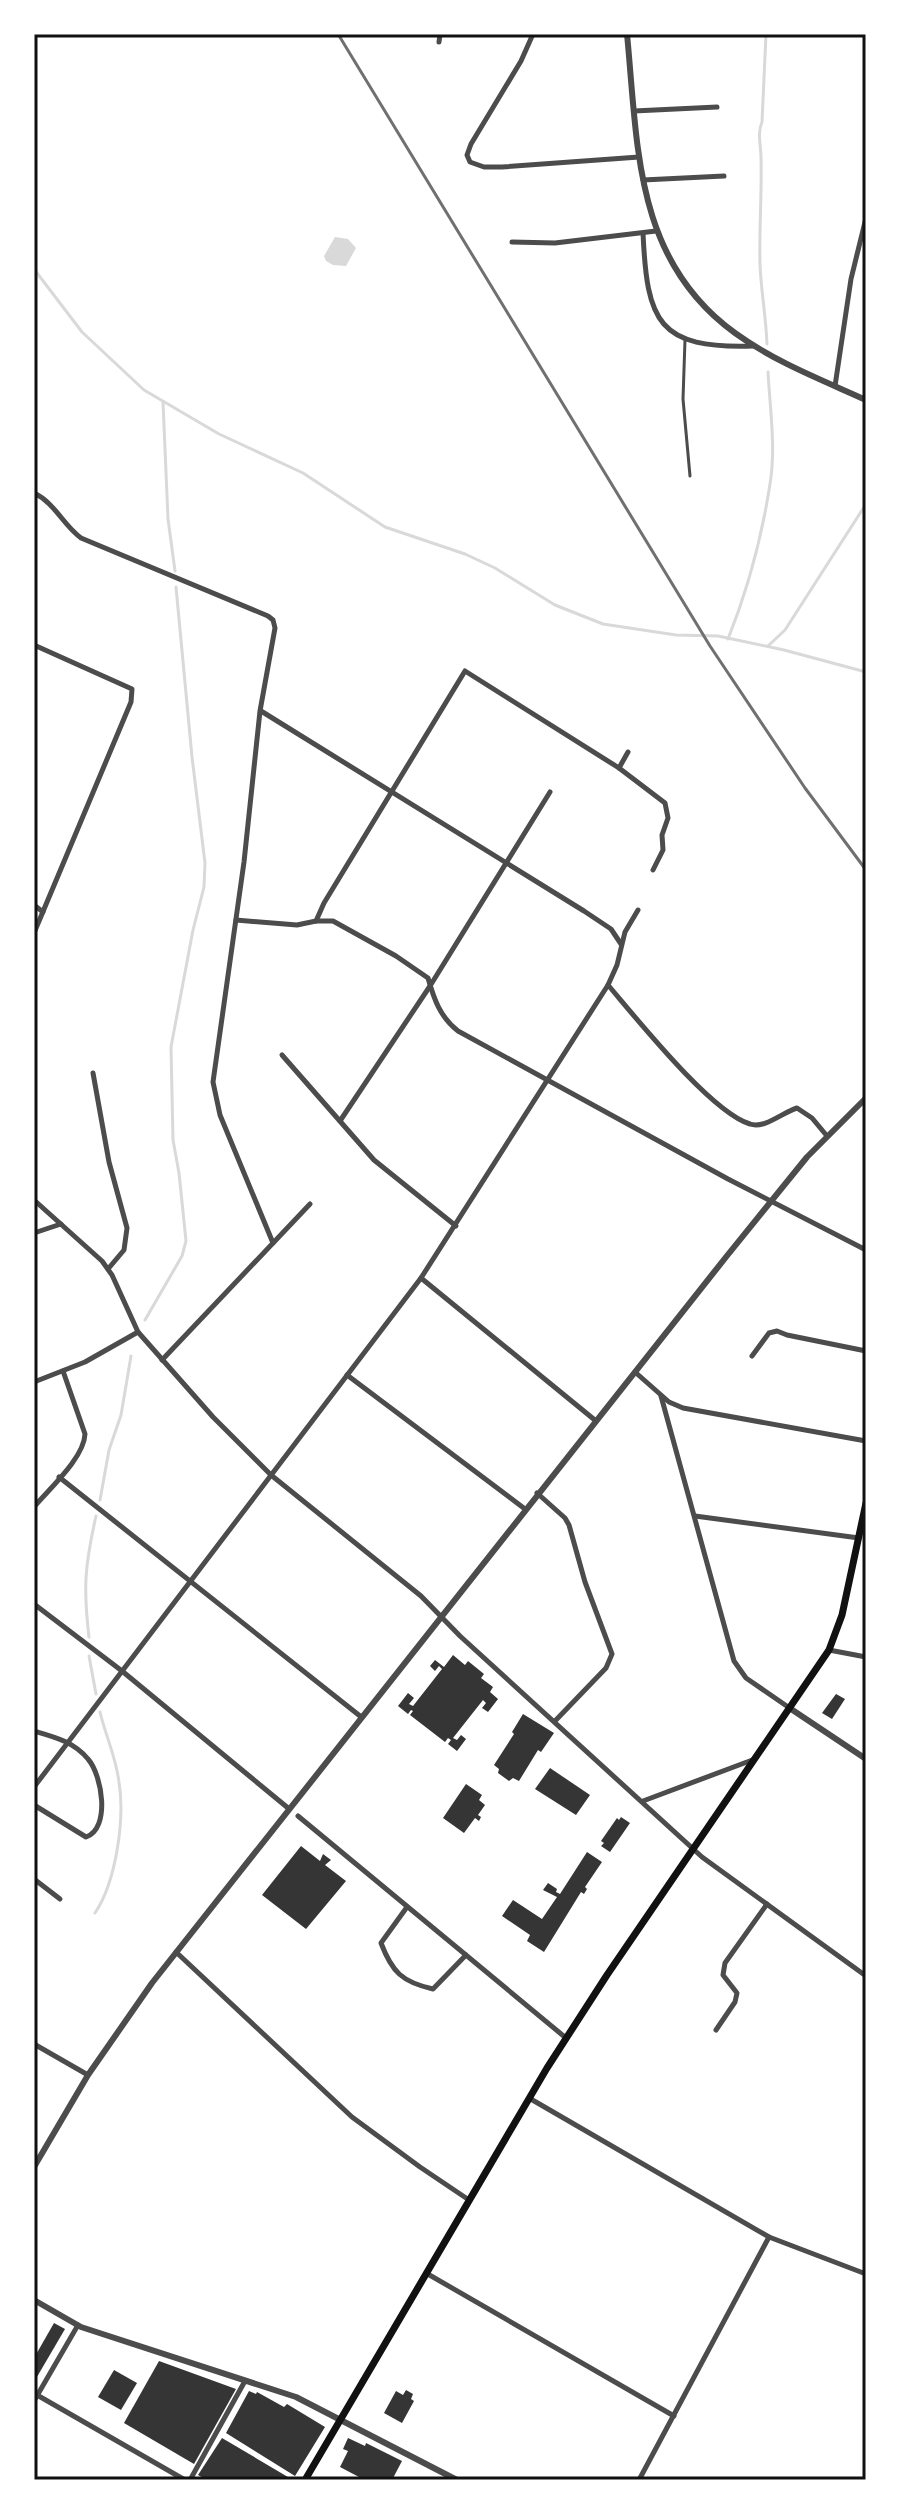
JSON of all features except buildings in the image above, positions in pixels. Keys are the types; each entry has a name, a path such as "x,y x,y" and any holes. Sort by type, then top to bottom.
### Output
{"main road":[{"path":"305,2480 566,2038 829,1650 842,1615 866,1503"}],"street":[{"path":"439,42 440,34"},
{"path":"533,34 521,61 471,144 467,155 470,162 475,166 502,167 639,157"},
{"path":"627,34 642,180 656,231 678,273 720,321 754,346 866,400"},
{"path":"634,111 717,107"},
{"path":"642,180 724,176"},
{"path":"835,386 851,279 866,218"},
{"path":"512,242 555,243 656,231"},
{"path":"643,233 649,298 661,320 685,340 728,347 754,346"},
{"path":"34,493 47,501 81,538 273,620 275,628 260,711 236,920 214,1070 214,1089 220,1115 273,1243"},
{"path":"34,645 132,689 131,702 34,933"},
{"path":"316,921 465,671 619,768 665,803 668,818 662,835 663,850 653,870"},
{"path":"260,711 611,929 621,945"},
{"path":"619,768 628,752"},
{"path":"340,1121 430,986 550,792"},
{"path":"34,905 43,912"},
{"path":"34,1787 421,1278 608,985 621,945 638,910"},
{"path":"236,920 297,925 333,921 396,956 428,978 431,995 447,1022 458,1031 866,1250"},
{"path":"608,985 685,1072 714,1100 738,1117 752,1125 761,1124 797,1108 812,1118 827,1136"},
{"path":"282,1055 387,1172 456,1226"},
{"path":"93,1073 109,1162 127,1228 124,1250 108,1269"},
{"path":"34,2167 88,2075 176,1952 288,1808 771,1201 827,1136 866,1098"},
{"path":"34,1200 108,1269 138,1332 213,1417 271,1475 421,1596 693,1849 866,1976"},
{"path":"162,1360 310,1204"},
{"path":"34,1233 61,1224"},
{"path":"421,1278 596,1421"},
{"path":"752,1356 769,1333 777,1331 866,1351"},
{"path":"34,1382 108,1351 138,1332"},
{"path":"34,1507 80,1451 85,1434 63,1371"},
{"path":"635,1372 661,1396 683,1408 866,1441"},
{"path":"347,1375 525,1509"},
{"path":"661,1396 731,1655 741,1673 866,1759"},
{"path":"59,1477 360,1716"},
{"path":"537,1493 569,1525 585,1582 612,1654 606,1668 555,1721"},
{"path":"695,1516 859,1538"},
{"path":"34,1604 122,1671 288,1808"},
{"path":"829,1650 866,1657"},
{"path":"34,1731 66,1741 93,1766 102,1799 98,1829 86,1837 34,1805"},
{"path":"643,1801 756,1758"},
{"path":"298,1816 566,2038"},
{"path":"34,1879 60,1899"},
{"path":"716,2030 735,2002 737,1993 722,1969 767,1904"},
{"path":"408,1907 381,1943 389,1966 416,1985 433,1989 466,1955"},
{"path":"176,1952 352,2117 469,2200"},
{"path":"34,2044 88,2075"},
{"path":"529,2098 769,2237 866,2274"},
{"path":"639,2480 769,2237"},
{"path":"426,2273 674,2416"},
{"path":"34,2300 78,2325 296,2397 457,2480"},
{"path":"78,2325 36,2398 188,2480 245,2381"}],"lane":[{"path":"685,340 683,399 690,476"}],"shaded area":[{"path":"335,237 348,239 356,248 346,266 333,265 324,256"}],"waterway":[{"path":"766,34 759,135 760,251 767,344"},
{"path":"34,269 82,332 144,390 219,434 303,473 385,527 465,554 495,568 555,605 603,624 676,635 718,636 866,672"},
{"path":"728,639 754,562 770,484 773,442 768,372"},
{"path":"163,402 168,519 175,571"},
{"path":"768,646 785,630 866,504"},
{"path":"145,1320 182,1256 186,1241 173,1140 171,1047 204,887 205,863 176,587"},
{"path":"100,1500 109,1450 121,1415 131,1356"},
{"path":"89,1637 86,1576 96,1516"},
{"path":"89,1656 96,1694"},
{"path":"95,1913 113,1868 121,1814 118,1773 100,1712"}],"railway":[{"path":"338,34 710,646 805,788 866,870"}]}
